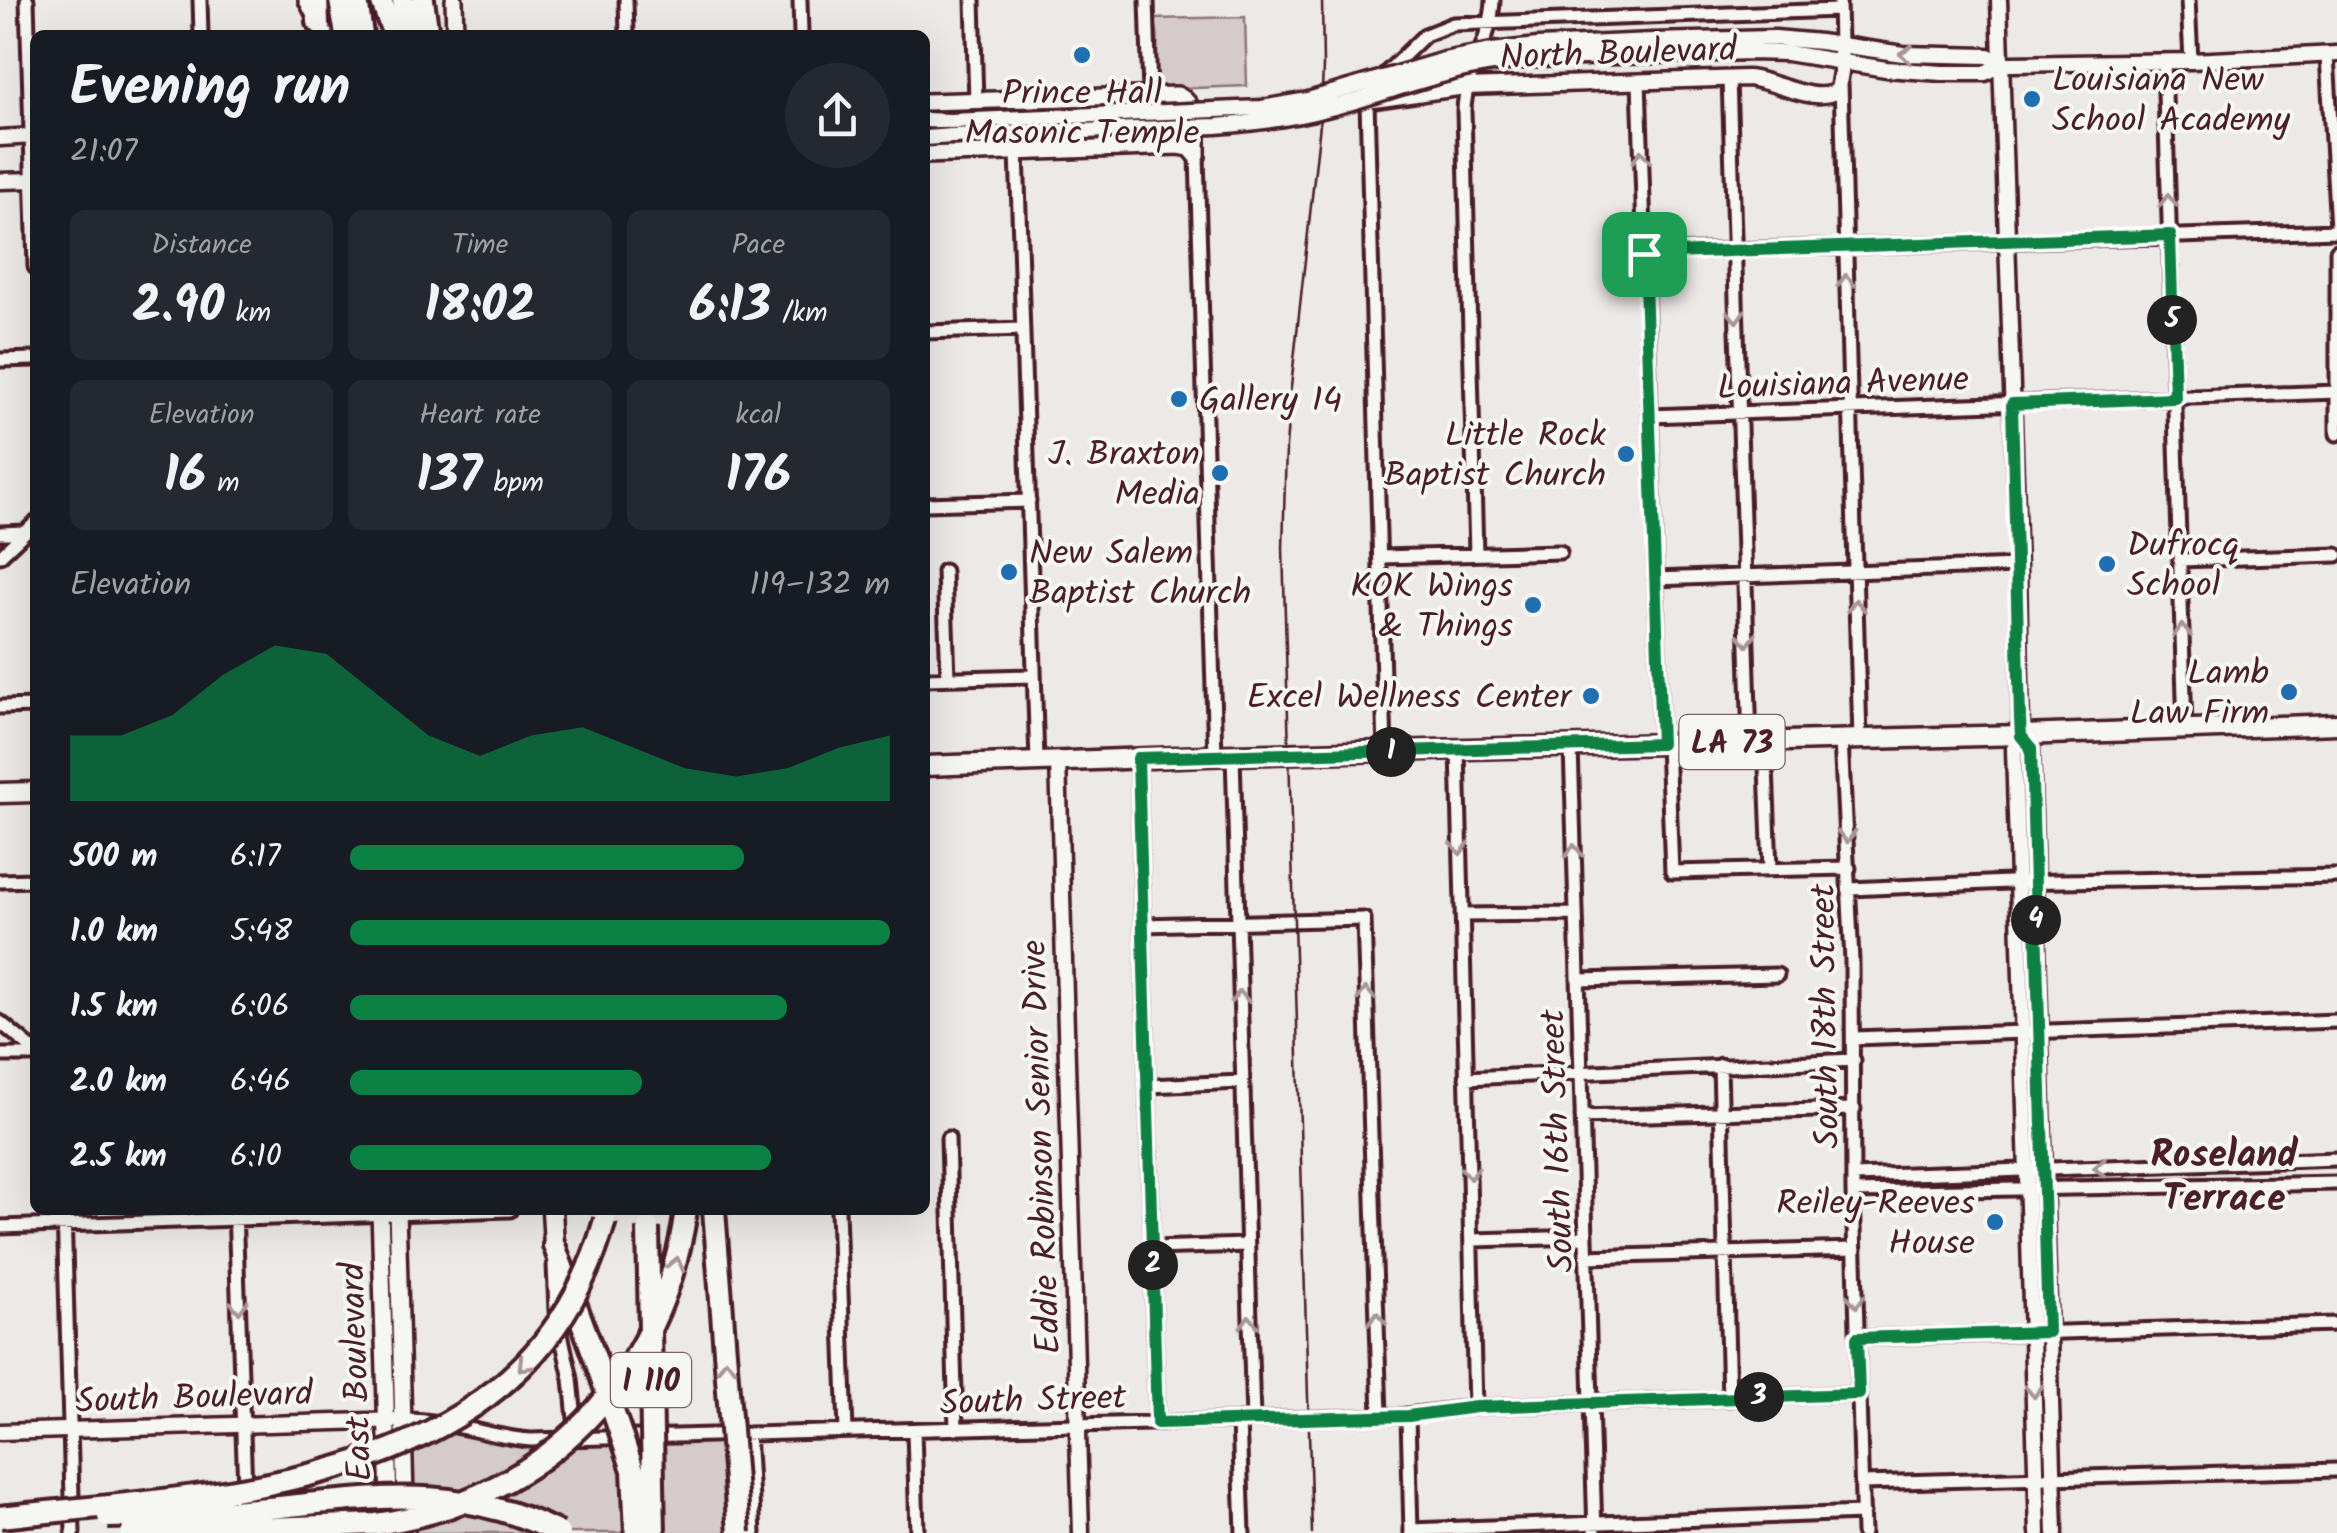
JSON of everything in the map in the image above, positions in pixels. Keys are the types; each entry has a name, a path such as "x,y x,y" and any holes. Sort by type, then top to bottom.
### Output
{"highway":[{"path":"318,0 322,28"},
{"path":"340,0 345,30"},
{"path":"356,0 361,30"},
{"path":"381,0 397,30"},
{"path":"400,30 404,0"},
{"path":"423,0 427,30"},
{"path":"0,1518 263,1485 353,1462 424,1437 485,1400 538,1350 579,1288 606,1215"},
{"path":"131,1533 386,1523 438,1510 497,1486 576,1430 622,1378 649,1334 672,1280 685,1215"},
{"name":"I 110","path":"717,1215 739,1533"},
{"name":"I 110","path":"648,1219 654,1533"},
{"path":"554,1245 633,1470 636,1533"},
{"path":"0,1518 182,1516 385,1496 421,1496 494,1508 559,1533"}],"main road":[{"path":"306,0 322,28"},
{"path":"454,0 455,30"},
{"path":"930,102 1177,95 1191,104 1197,156"},
{"path":"930,155 1179,146 1190,148 1197,156"},
{"name":"LA 73","path":"930,766 2337,724"},
{"path":"0,793 30,792"},
{"name":"East Boulevard","path":"380,1215 406,1533"},
{"name":"East Boulevard","path":"390,1533 397,1215"},
{"path":"552,1215 554,1245"}],"street":[{"path":"27,0 30,82"},
{"path":"200,0 201,30"},
{"path":"626,0 627,30"},
{"path":"800,0 801,30"},
{"path":"973,0 976,101"},
{"path":"1147,0 1150,95"},
{"path":"1476,554 1464,111 1465,87 1490,22 1494,0"},
{"path":"1666,0 1667,16"},
{"path":"1999,0 2018,566 2021,736 2014,748 2038,1533"},
{"path":"2188,0 2191,60"},
{"path":"1839,5 1840,80"},
{"name":"North Boulevard","path":"1453,24 1839,5"},
{"path":"1385,752 1367,101 1382,76 1435,29 1453,24 1464,28 1472,34 1478,54"},
{"name":"North Boulevard","path":"930,136 952,128 1262,108 1308,100 1444,60 1538,46 1654,48 1775,38 1906,71 1942,74 1985,73 2001,64 2332,54"},
{"path":"1644,254 2337,230 2332,54"},
{"path":"2164,61 2185,729"},
{"path":"1729,78 1745,575 1770,869"},
{"name":"North Boulevard","path":"1367,101 1465,87 1729,78 1756,78 1824,96 1835,92 1840,80"},
{"name":"South 18th Street","path":"1840,80 1855,571 1849,868 1863,1533"},
{"path":"1639,81 1655,579 1672,872 1849,868"},
{"name":"North Boulevard","path":"930,121 952,128"},
{"path":"0,138 30,136"},
{"path":"1017,152 1037,761"},
{"path":"1197,156 1224,756 1238,921 1246,1245 1243,1533"},
{"path":"0,181 30,180"},
{"path":"2337,251 2337,434"},
{"path":"930,332 1023,329"},
{"path":"0,360 30,360"},
{"name":"Louisiana Avenue","path":"1650,416 2336,392"},
{"path":"930,504 1028,501"},
{"path":"0,533 30,529"},
{"path":"0,556 30,531"},
{"path":"1381,557 1560,552"},
{"path":"2180,560 2337,555"},
{"path":"1655,579 2018,566"},
{"path":"944,571 948,678"},
{"path":"930,679 1033,676"},
{"path":"0,707 30,706"},
{"path":"2021,736 2031,748 2055,1533"},
{"name":"South 16th Street","path":"1571,747 1595,1528"},
{"path":"1458,750 1476,1407"},
{"path":"1138,758 1157,1423"},
{"name":"Eddie Robinson Senior Drive","path":"1058,760 1081,1533"},
{"path":"1850,889 2337,876"},
{"path":"0,881 30,880"},
{"path":"1462,915 1575,914"},
{"path":"1143,924 1364,918 1380,1416"},
{"path":"1579,980 1777,975"},
{"path":"1854,1038 2337,1021"},
{"path":"0,1022 30,1048"},
{"path":"0,1055 30,1052"},
{"path":"1466,1078 1854,1060"},
{"path":"1720,1065 1729,1398"},
{"path":"1148,1086 1242,1082"},
{"path":"1582,1117 1854,1110"},
{"path":"948,1138 956,1429"},
{"path":"1853,1176 2337,1159"},
{"path":"1853,1192 2337,1183"},
{"path":"64,1215 73,1533"},
{"path":"0,1228 204,1215"},
{"path":"232,1215 247,1533"},
{"path":"838,1215 846,1432"},
{"path":"1472,1240 1585,1237"},
{"path":"554,1245 556,1310 574,1400 576,1439"},
{"path":"1152,1248 1246,1245"},
{"path":"1586,1257 1855,1249"},
{"path":"1857,1338 2337,1324"},
{"name":"South Street","path":"748,1434 1408,1416 1476,1407 1859,1394"},
{"path":"1408,1416 1411,1531 1595,1528 1862,1513"},
{"name":"South Boulevard","path":"0,1432 395,1420 442,1422 518,1439 748,1434"},
{"path":"914,1430 917,1533"},
{"path":"748,1434 754,1533"},
{"path":"1862,1483 2337,1470"}],"shaded area":[{"path":"1245,17 1247,86 1167,89 1159,85 1158,36 1153,19"},
{"path":"410,1428 457,1431 518,1445 740,1440 747,1533 411,1533"}],"railway":[{"path":"1312,1533 1283,548 1290,396 1321,115 1322,0"}],"place":[{"name":"Prince Hall Masonic Temple","path":"1082,55"},
{"name":"Louisiana New School Academy","path":"2032,99"},
{"name":"Gallery 14","path":"1179,399"},
{"name":"Little Rock Baptist Church","path":"1626,454"},
{"name":"J. Braxton Media","path":"1220,473"},
{"name":"Dufrocq School","path":"2107,564"},
{"name":"New Salem Baptist Church","path":"1009,572"},
{"name":"KOK Wings & Things","path":"1533,605"},
{"name":"Lamb Law Firm","path":"2289,692"},
{"name":"Excel Wellness Center","path":"1591,696"},
{"name":"Reiley-Reeves House","path":"1995,1222"}],"district":[{"name":"Roseland Terrace","path":"2224,1175"}],"route":[{"path":"2170,235 2175,398 2012,404 2020,719 2021,736 2031,748 2048,1332 1857,1338 1859,1394 1476,1407 1408,1416 1157,1423 1138,758 1661,744 1644,254 2170,235"}]}
